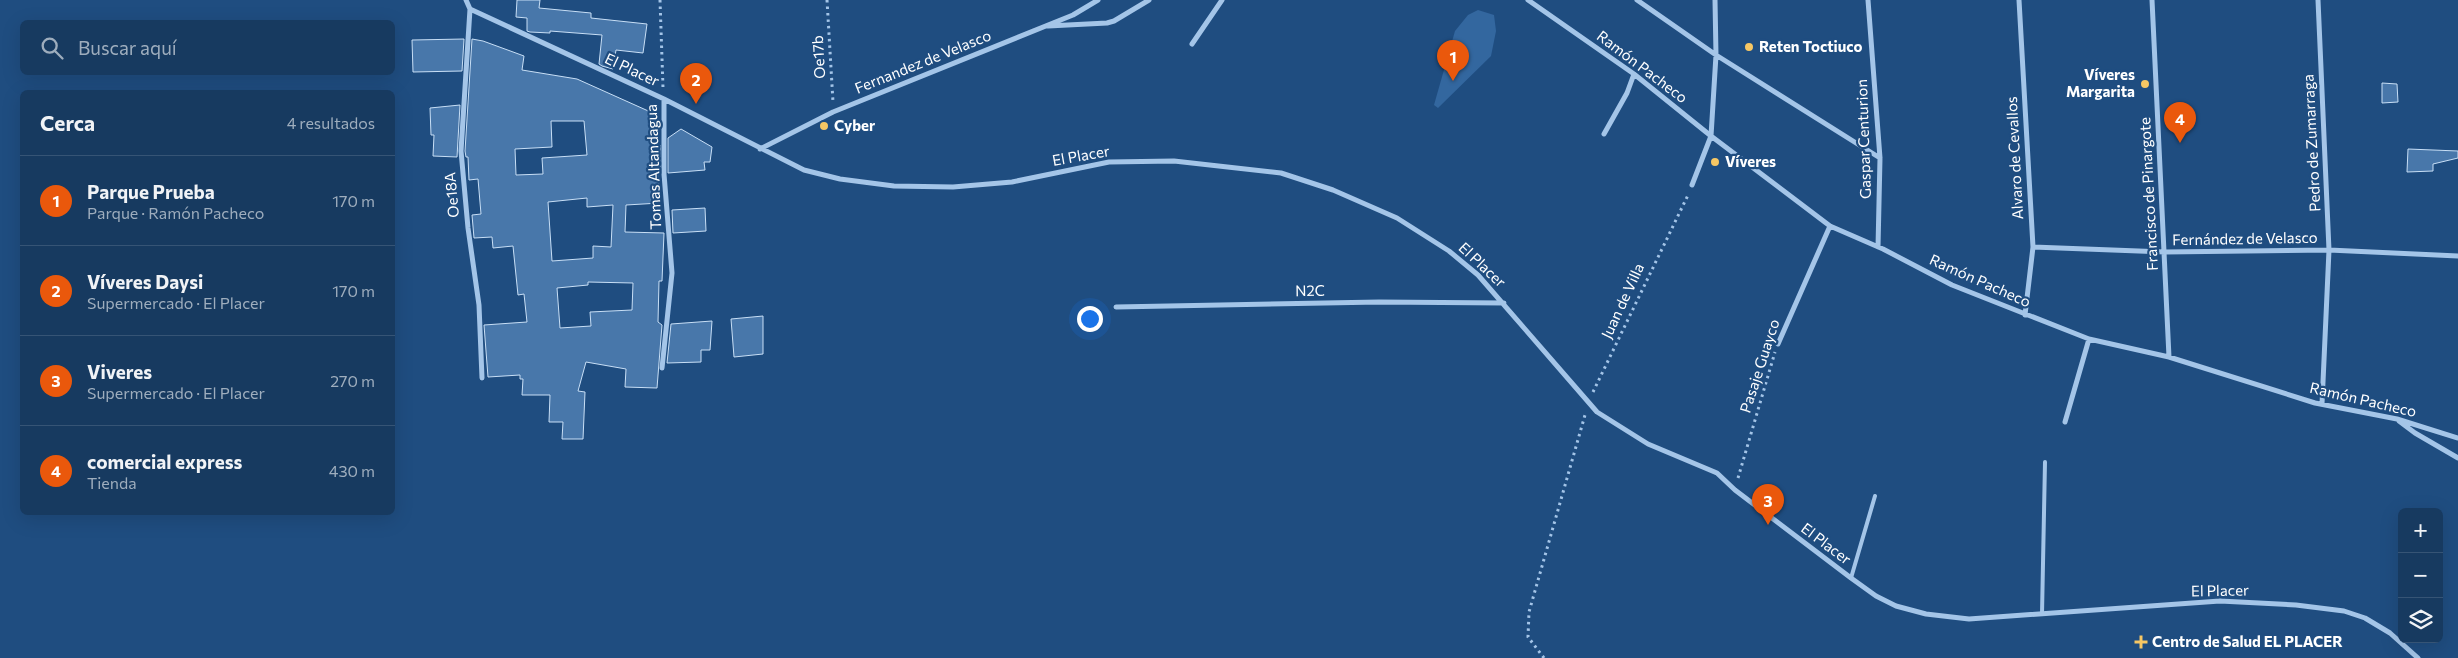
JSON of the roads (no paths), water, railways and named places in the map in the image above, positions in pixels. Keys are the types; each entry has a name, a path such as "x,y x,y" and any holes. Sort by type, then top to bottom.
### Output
{"street":[{"path":"466,0 470,9"},
{"name":"Fernandez de Velasco","path":"760,149 833,112 1073,15 1098,0"},
{"path":"1043,26 1107,23 1114,21 1149,0"},
{"path":"1192,44 1222,0"},
{"name":"Ramón Pacheco","path":"1528,0 1634,74 1711,136 1830,226 1878,247 1952,285 2089,339 2170,357 2322,404 2397,419 2458,438"},
{"path":"1637,0 1716,56 1880,158"},
{"path":"1692,185 1711,136 1716,56 1715,0"},
{"name":"Gaspar Centurion","path":"1868,0 1880,158 1878,247"},
{"name":"Alvaro de Cevallos","path":"2019,0 2032,247 2025,315"},
{"name":"Francisco de Pinargote","path":"2152,0 2170,357"},
{"name":"Pedro de Zumarraga","path":"2318,0 2330,250 2322,404"},
{"name":"El Placer","path":"470,9 664,99 804,170 840,179 894,186 953,187 1012,182 1109,162 1174,160 1281,173 1333,190 1397,218 1449,251 1480,276 1554,360 1588,404 1606,418 1648,444 1717,473 1735,490 1851,578 1876,596 1896,606 1926,614 1969,618 2220,601 2296,605 2344,611 2365,618 2390,633 2418,658"},
{"name":"Oe18A","path":"470,9 461,151 468,228 479,305 482,378"},
{"path":"1604,134 1627,93 1634,74"},
{"name":"Tomas Altandagua","path":"662,368 672,273 664,174 664,99"},
{"name":"Pasaje Guayco","path":"1778,344 1830,226"},
{"name":"Fernández de Velasco","path":"2032,247 2165,252 2330,250 2458,256"},
{"name":"N2C","path":"1116,308 1379,302 1504,303"},
{"path":"2065,422 2089,339"},
{"path":"2397,419 2415,434 2458,458"}],"lane":[{"path":"2042,614 2044,462"},
{"path":"1851,578 1875,496"}],"place":[{"name":"Reten Toctiuco","path":"1749,47"},
{"name":"Parque Prueba","path":"1453,81"},
{"name":"Víveres Margarita","path":"2145,84"},
{"name":"Víveres Daysi","path":"696,104"},
{"name":"Cyber","path":"824,126"},
{"name":"comercial express","path":"2180,143"},
{"name":"Víveres","path":"1715,162"},
{"name":"Viveres","path":"1768,525"},
{"name":"Centro de Salud EL PLACER","path":"2141,642"}]}
